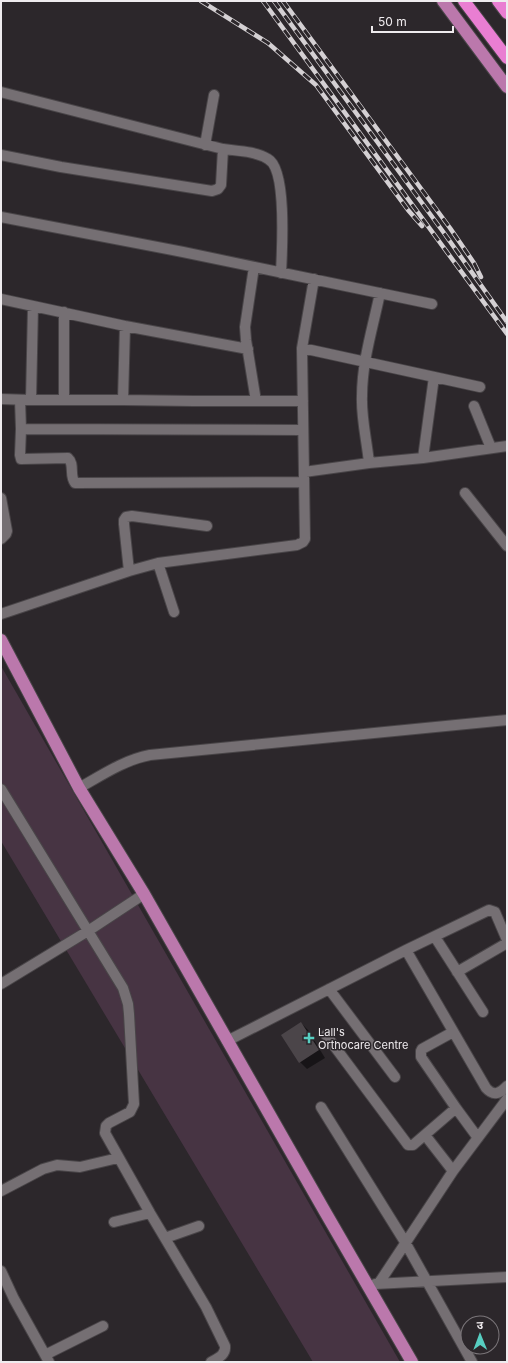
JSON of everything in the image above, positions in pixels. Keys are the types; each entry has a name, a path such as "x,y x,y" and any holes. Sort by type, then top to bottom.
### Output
{"highway":[{"path":"464,1 507,58"},
{"path":"498,1 507,13"}],"main road":[{"path":"443,1 507,86"},
{"path":"1,640 78,788 144,894 227,1041 373,1284 412,1362"}],"street":[{"path":"1,92 205,145 256,154 269,159 274,164 279,184 282,210 281,273"},
{"path":"205,145 214,95"},
{"path":"1,155 61,167 212,191 218,189 221,185 223,149"},
{"path":"1,217 432,304"},
{"path":"254,267 245,327 256,401"},
{"path":"1,614 129,571 158,563 297,545 303,542 305,539 302,430 302,348 314,279"},
{"path":"370,463 362,398 365,362 380,293"},
{"path":"1,299 125,326 248,349"},
{"path":"33,306 26,400 21,429 20,456 21,459 68,458 71,462 72,479 75,483 303,477 370,463 423,458 507,446"},
{"path":"64,312 64,400"},
{"path":"123,400 125,326"},
{"path":"302,348 480,387"},
{"path":"423,458 434,377"},
{"path":"1,399 303,401"},
{"path":"474,406 491,448"},
{"path":"21,429 302,430"},
{"path":"465,493 507,546"},
{"path":"1,498 7,531 1,539"},
{"path":"129,571 124,520 126,517 132,516 206,526"},
{"path":"158,563 174,612"},
{"path":"78,788 122,764 150,755 507,720"},
{"path":"1,789 123,988 128,1004 134,1104 130,1112 109,1123 105,1129 107,1137 118,1158 206,1307 225,1346 226,1349 224,1353 211,1362"},
{"path":"1,984 88,931 144,894"},
{"path":"227,1041 406,950 489,910 495,912 507,940"},
{"path":"435,937 483,1012"},
{"path":"457,972 507,943"},
{"path":"406,950 486,1088 489,1092 497,1094 507,1086"},
{"path":"329,989 395,1077"},
{"path":"453,1032 422,1050 420,1054 478,1138"},
{"path":"326,1035 408,1145 413,1145 456,1108"},
{"path":"373,1284 406,1242 453,1170 507,1098"},
{"path":"322,1107 406,1242 472,1362"},
{"path":"425,1135 453,1170"},
{"path":"1,1191 43,1169 57,1165 80,1167 118,1158"},
{"path":"114,1222 150,1213"},
{"path":"165,1238 199,1226"},
{"path":"1,1271 14,1299 47,1359 103,1326"},
{"path":"373,1284 507,1277"}],"shaded area":[{"path":"1,666 400,1362 313,1362 1,841"}],"building":[{"path":"301,1022 319,1050 299,1063 281,1035"}],"railway":[{"path":"201,1 268,43 316,85 408,210 422,226"},
{"path":"263,1 507,334"},
{"path":"274,1 444,233 507,322"},
{"path":"283,1 450,228 474,263 481,277"}],"place":[{"name":"Lall's Orthocare Centre","path":"309,1038"}]}
